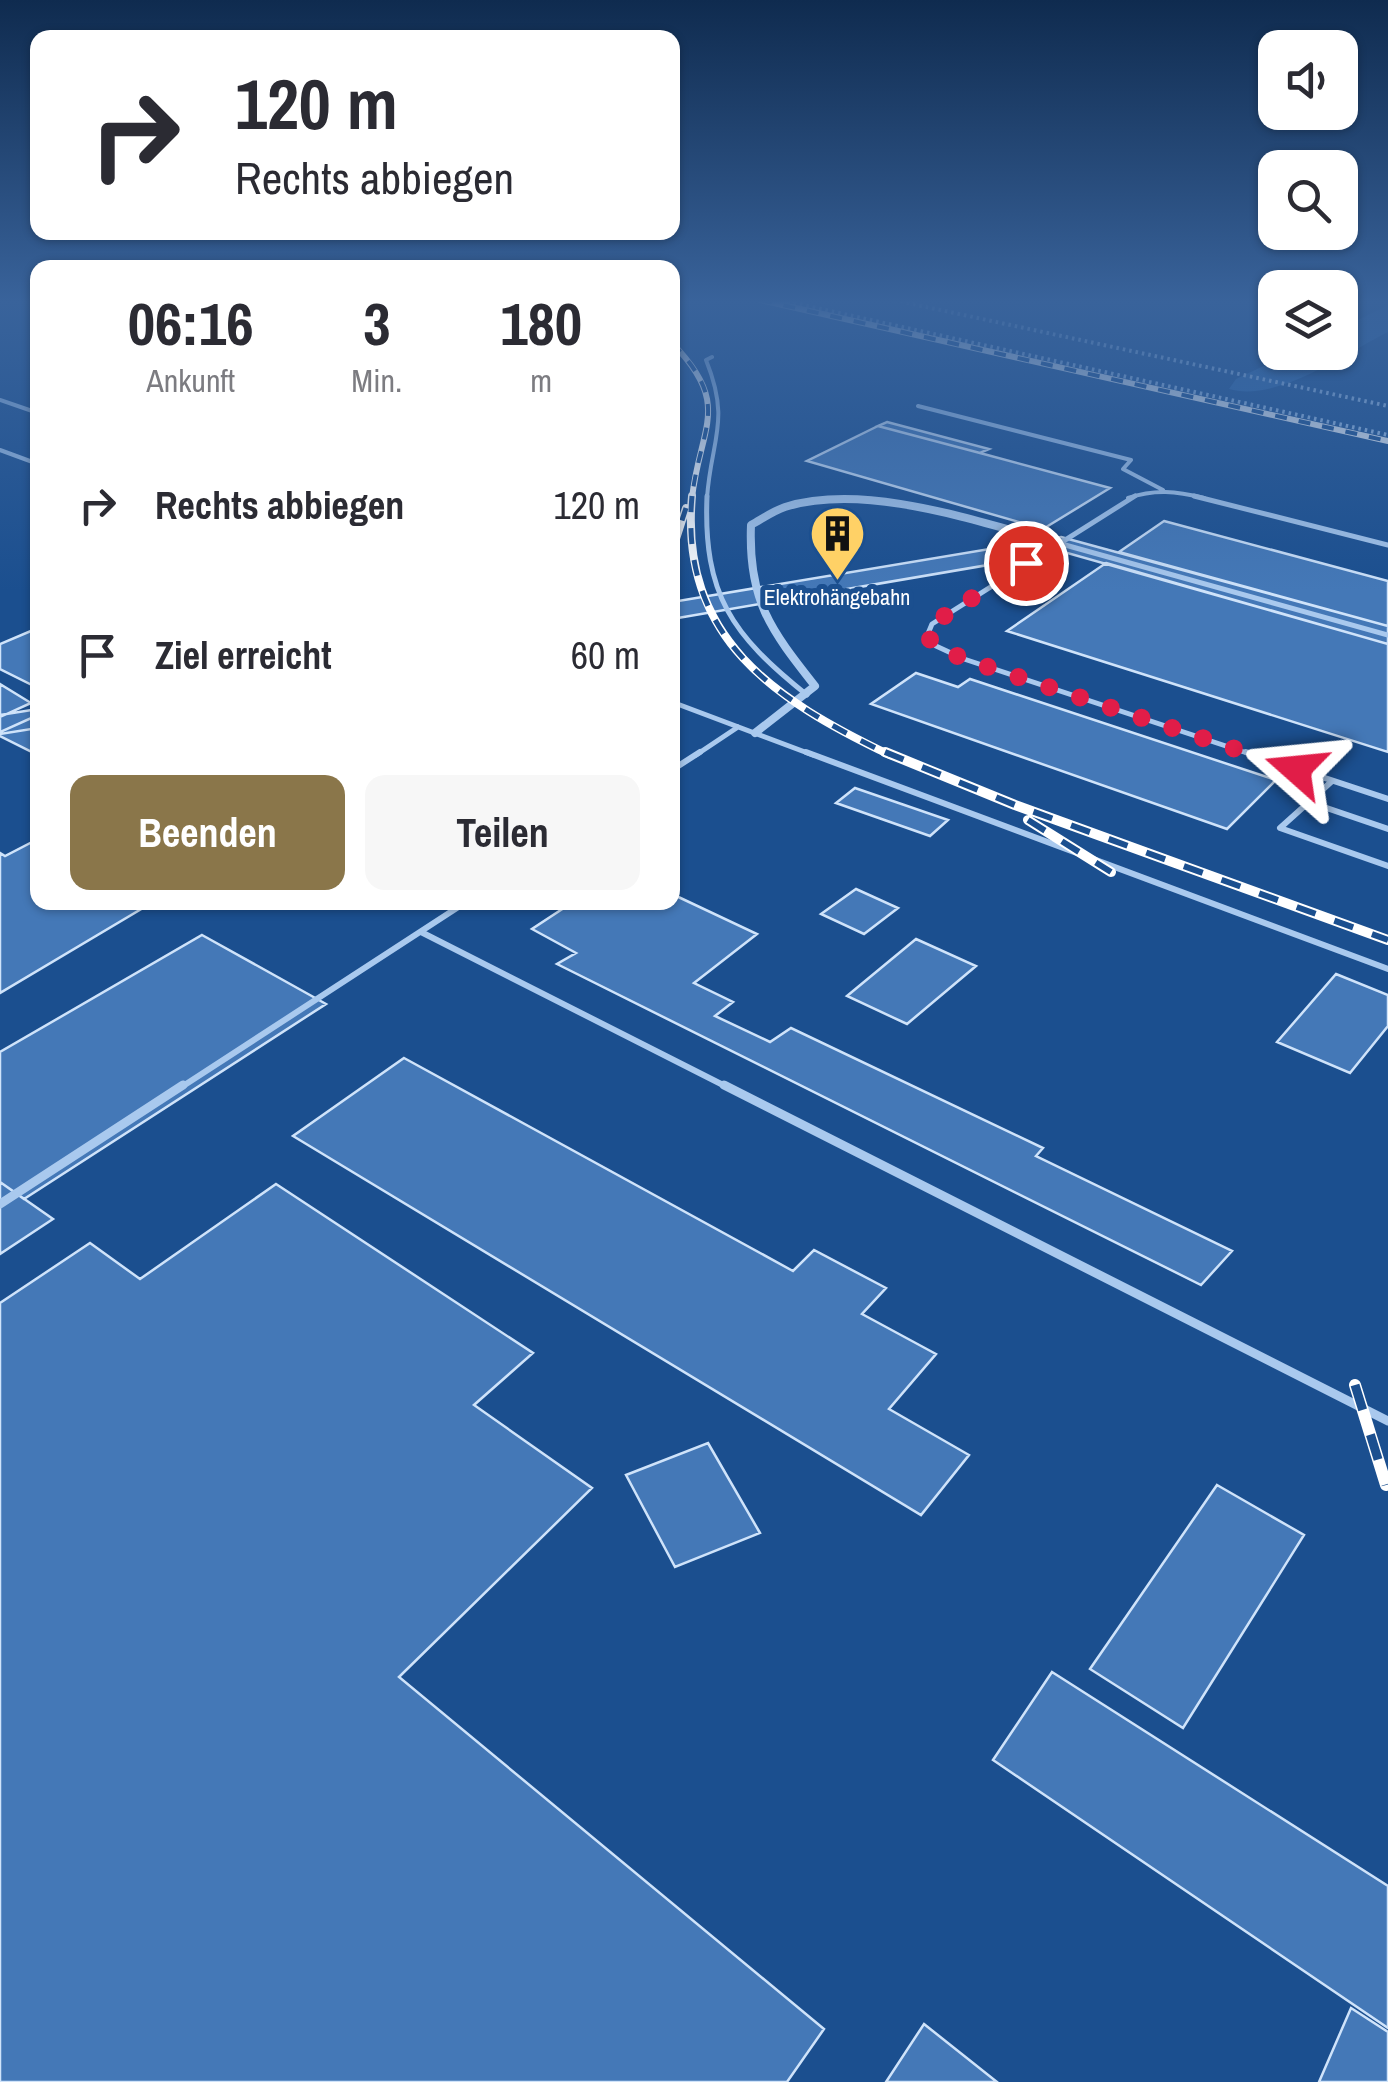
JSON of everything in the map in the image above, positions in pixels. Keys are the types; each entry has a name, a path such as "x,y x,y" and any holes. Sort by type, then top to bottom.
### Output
{"street":[{"path":"755,733 808,696 815,686 774,634 749,570 751,525 786,507 847,501 938,512 1058,542"}],"lane":[{"path":"721,397 724,424 708,490 707,569 724,615 766,664 808,696"},
{"path":"0,400 30,410"},
{"path":"918,406 1130,460 1123,469 1163,491 1388,545"},
{"path":"0,450 30,461"},
{"path":"1163,491 1128,498 932,624 927,636 936,646 964,659 1388,799"},
{"path":"1058,542 1388,635"},
{"path":"680,705 1388,968"},
{"path":"680,765 738,727"},
{"path":"1332,781 1280,828 1388,866"},
{"path":"1309,802 1388,829"},
{"path":"0,1204 454,910"},
{"path":"420,932 1388,1421"}],"path":[{"path":"1221,397 1388,434"},
{"path":"1347,397 1388,406"}],"building":[{"path":"887,422 989,449 980,453 878,426"},
{"path":"878,426 1110,488 1043,529 807,461"},
{"path":"1164,521 1388,581 1388,626 1119,552"},
{"name":"Elektrohängebahn","path":"1061,537 1388,626 1388,644 1064,552 680,618 680,601"},
{"path":"1106,563 1388,644 1388,752 1007,631"},
{"path":"30,631 30,684 0,669 0,644"},
{"path":"916,673 958,687 970,679 1276,780 1227,829 871,704"},
{"path":"0,684 30,702 30,703 0,717"},
{"path":"30,710 30,729 0,734 0,715"},
{"path":"30,719 30,751 0,736 0,732"},
{"path":"855,788 948,820 930,836 836,803"},
{"path":"30,843 30,910 140,910 0,993 0,853 5,856"},
{"path":"856,889 898,908 864,934 821,914"},
{"path":"680,898 757,934 694,983 733,1002 715,1016 770,1042 791,1028 1043,1148 1036,1156 1232,1251 1201,1285 557,964 576,953 532,929 561,910 680,910"},
{"path":"202,935 326,1004 24,1199 0,1182 0,1052"},
{"path":"916,939 976,966 907,1024 847,996"},
{"path":"1336,974 1388,995 1388,1026 1350,1073 1277,1042"},
{"path":"404,1058 793,1271 814,1250 886,1288 862,1314 936,1354 889,1409 969,1455 921,1515 293,1136"},
{"path":"0,1182 53,1219 0,1254"},
{"path":"276,1184 533,1353 474,1405 592,1488 399,1677 824,2029 787,2082 0,2082 0,1303 90,1243 140,1279"},
{"path":"708,1443 760,1533 675,1567 626,1475"},
{"path":"1217,1485 1304,1535 1183,1728 1090,1669"},
{"path":"1052,1672 1388,1886 1388,2028 993,1760"},
{"path":"1351,2008 1388,2032 1388,2082 1319,2082"},
{"path":"924,2024 997,2082 886,2082"}],"railway":[{"path":"692,498 708,417 706,397"},
{"path":"1193,397 1388,441"},
{"path":"692,498 692,546 701,589 719,626 743,658 773,686 809,711 890,755"},
{"path":"680,526 686,508"},
{"path":"885,752 1015,805 1388,940"},
{"path":"1028,820 1111,872"},
{"path":"1355,1385 1386,1485"}],"place":[{"name":"Elektrohängebahn","path":"837,583"}],"route":[{"path":"1026,563 932,624 927,636 936,646 964,659 1296,769"}]}
